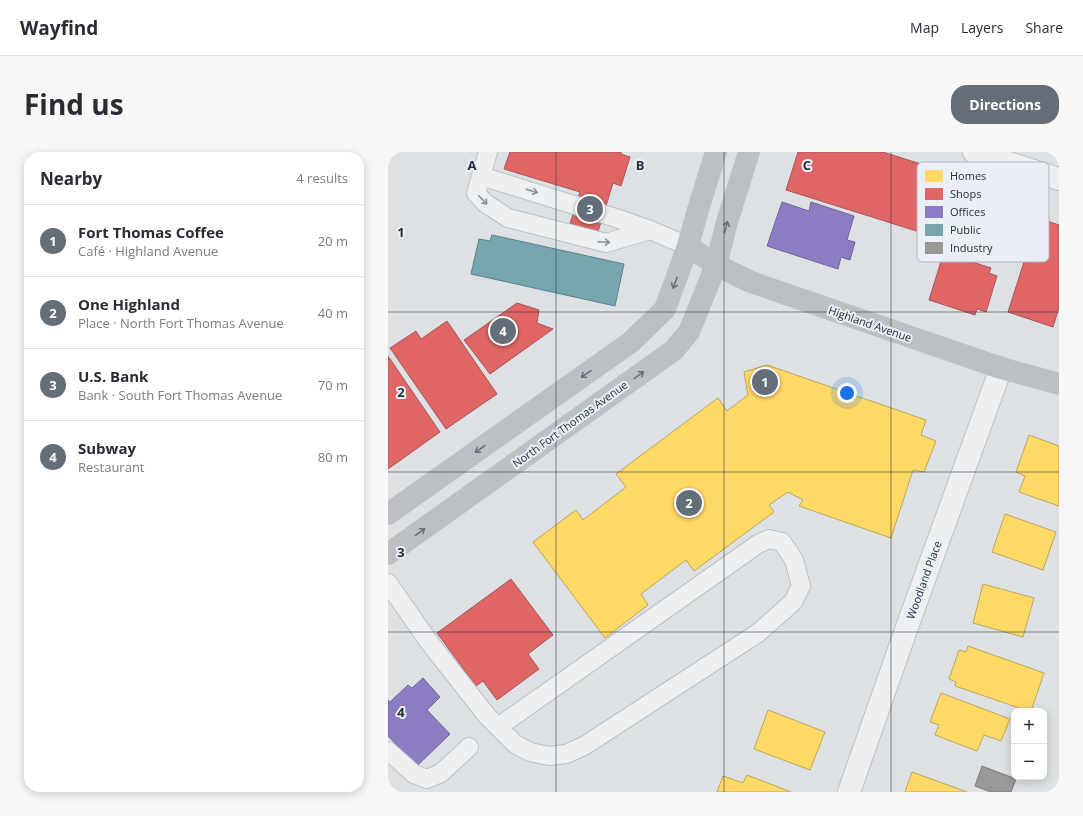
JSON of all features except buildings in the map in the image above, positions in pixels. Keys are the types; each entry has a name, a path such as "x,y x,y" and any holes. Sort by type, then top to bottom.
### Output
{"main road":[{"path":"388,514 630,342 665,309 688,246 716,152"},
{"name":"North Fort Thomas Avenue","path":"388,554 674,350 689,332 716,265 727,222 749,152"},
{"name":"Highland Avenue","path":"688,246 716,265 758,284 1002,368 1059,384"}],"street":[{"path":"974,152 1005,162"},
{"path":"1049,176 1059,179"},
{"name":"Woodland Place","path":"849,792 907,627 1002,368"}],"lane":[{"path":"488,152 476,193 485,203 508,218 606,243 650,230"},
{"path":"481,176 616,218 688,246"},
{"path":"388,583 429,642 487,716 498,727 515,744 530,752 549,756 566,754 584,746 758,633 792,602 801,586 794,560 782,542 769,539 758,544 498,727"},
{"path":"388,751 414,774 427,779 441,773 469,747"}],"place":[{"name":"U.S. Bank","path":"590,209"},
{"name":"Subway","path":"503,331"},
{"name":"Fort Thomas Coffee","path":"765,382"},
{"name":"One Highland","path":"689,503"}]}
